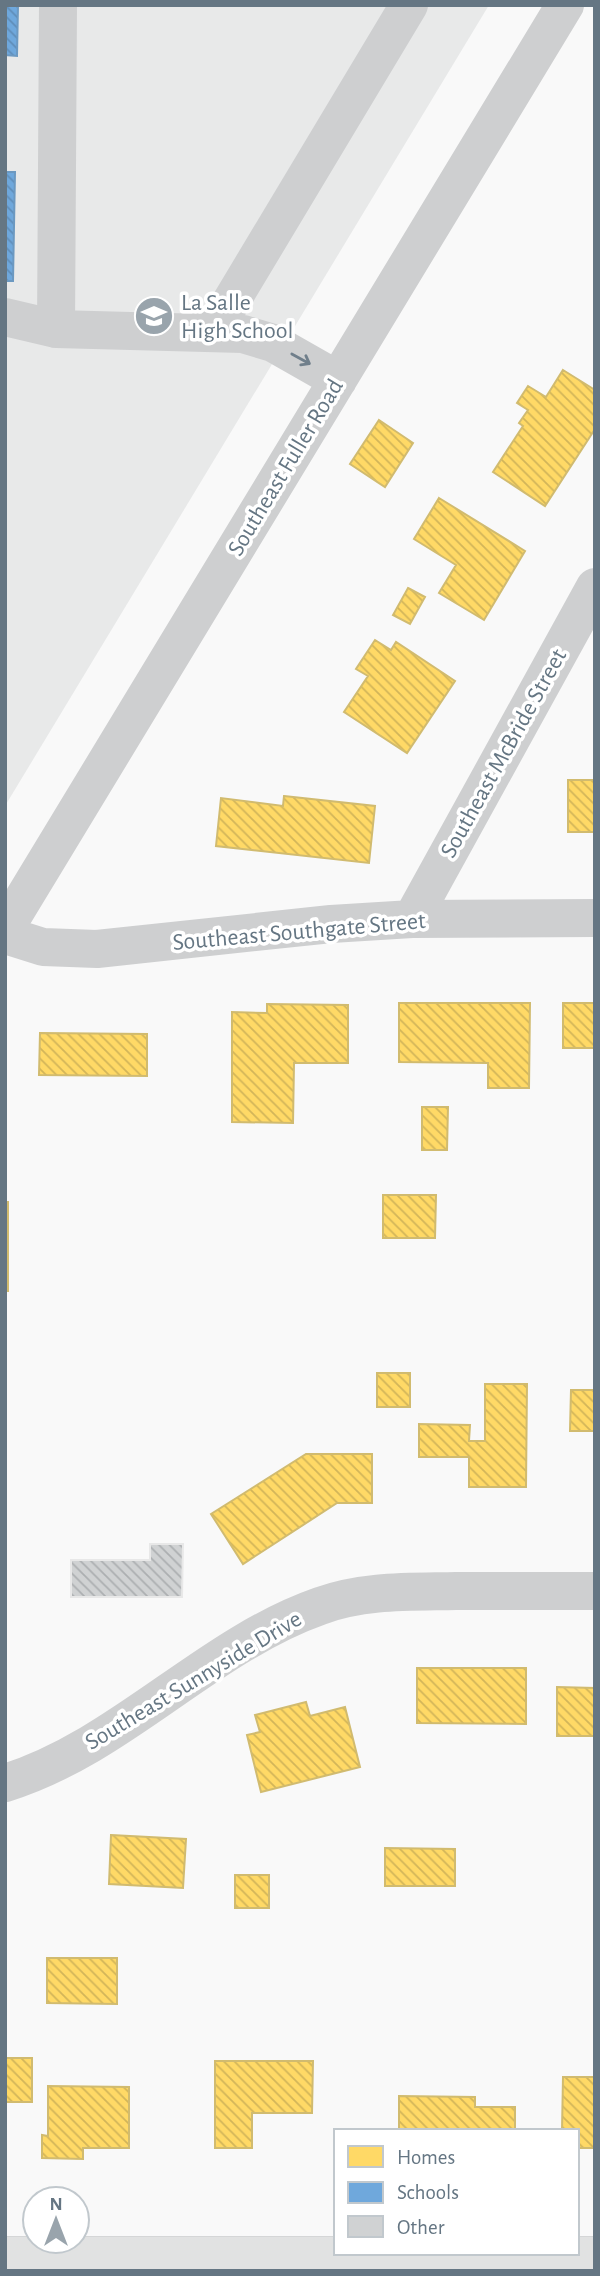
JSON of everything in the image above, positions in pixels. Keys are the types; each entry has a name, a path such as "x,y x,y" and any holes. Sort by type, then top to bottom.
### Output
{"main road":[{"path":"5,2256 595,2256"}],"street":[{"path":"56,329 58,5"},
{"path":"214,331 409,5"},
{"name":"Southeast Fuller Road","path":"5,929 565,5"},
{"path":"5,317 56,329 214,331 243,334 273,343 338,380"},
{"name":"Southeast McBride Street","path":"412,919 595,587"},
{"name":"Southeast Southgate Street","path":"5,935 43,947 97,949 331,924 412,919 595,918"},
{"name":"Southeast Sunnyside Drive","path":"5,1783 28,1776 80,1749 256,1636 319,1606 369,1593 595,1591"}],"shaded area":[{"name":"La Salle High School","path":"5,5 489,5 5,806"}],"building: Homes":[{"path":"563,370 595,390 595,429 545,506 493,472 523,426 519,423 528,410 517,403 528,386 546,397"},
{"path":"379,420 413,443 385,487 350,464"},
{"path":"439,498 525,551 484,620 439,593 456,565 414,539"},
{"path":"408,588 425,597 410,624 393,615"},
{"path":"375,640 391,650 396,642 455,681 407,753 344,712 368,676 356,669"},
{"path":"568,780 595,780 595,832 568,832"},
{"path":"284,796 375,806 369,863 216,846 221,798 283,806"},
{"path":"399,1003 530,1003 529,1088 488,1088 488,1063 399,1062"},
{"path":"563,1003 595,1003 595,1048 563,1048"},
{"path":"267,1004 348,1005 348,1063 294,1063 293,1123 232,1122 232,1012 267,1013"},
{"path":"40,1033 147,1034 147,1076 39,1075"},
{"path":"422,1107 448,1107 447,1150 422,1150"},
{"path":"383,1195 436,1195 435,1238 383,1238"},
{"path":"5,1202 8,1202 8,1291 5,1291"},
{"path":"377,1373 410,1373 410,1407 377,1407"},
{"path":"485,1384 527,1384 526,1487 469,1487 469,1457 419,1457 419,1424 470,1425 469,1441 485,1441"},
{"path":"571,1390 595,1390 595,1431 570,1431"},
{"path":"306,1454 372,1454 372,1503 337,1503 243,1564 211,1514"},
{"path":"417,1668 526,1668 526,1724 417,1723"},
{"path":"557,1687 595,1688 595,1736 557,1736"},
{"path":"306,1702 310,1716 345,1707 360,1767 261,1792 247,1735 260,1732 255,1715"},
{"path":"111,1835 186,1839 183,1888 109,1884"},
{"path":"385,1848 455,1849 455,1886 385,1886"},
{"path":"235,1875 269,1875 269,1908 235,1908"},
{"path":"47,1958 117,1958 117,2004 47,2003"},
{"path":"5,2058 32,2058 32,2102 5,2102"},
{"path":"215,2061 313,2061 312,2113 252,2113 252,2148 215,2148"},
{"path":"563,2077 595,2077 595,2148 579,2148 579,2129 562,2129"},
{"path":"48,2086 129,2087 129,2148 83,2148 83,2159 42,2158 42,2135 48,2136"},
{"path":"399,2096 475,2097 475,2107 515,2107 515,2129 399,2129"}],"building: Schools":[{"path":"5,5 18,5 17,56 5,55"},
{"path":"5,172 15,172 13,281 5,281"}],"building: Other":[{"path":"150,1544 183,1544 182,1597 71,1597 71,1560 150,1560"}],"place":[{"name":"La Salle High School","path":"154,316"}]}
